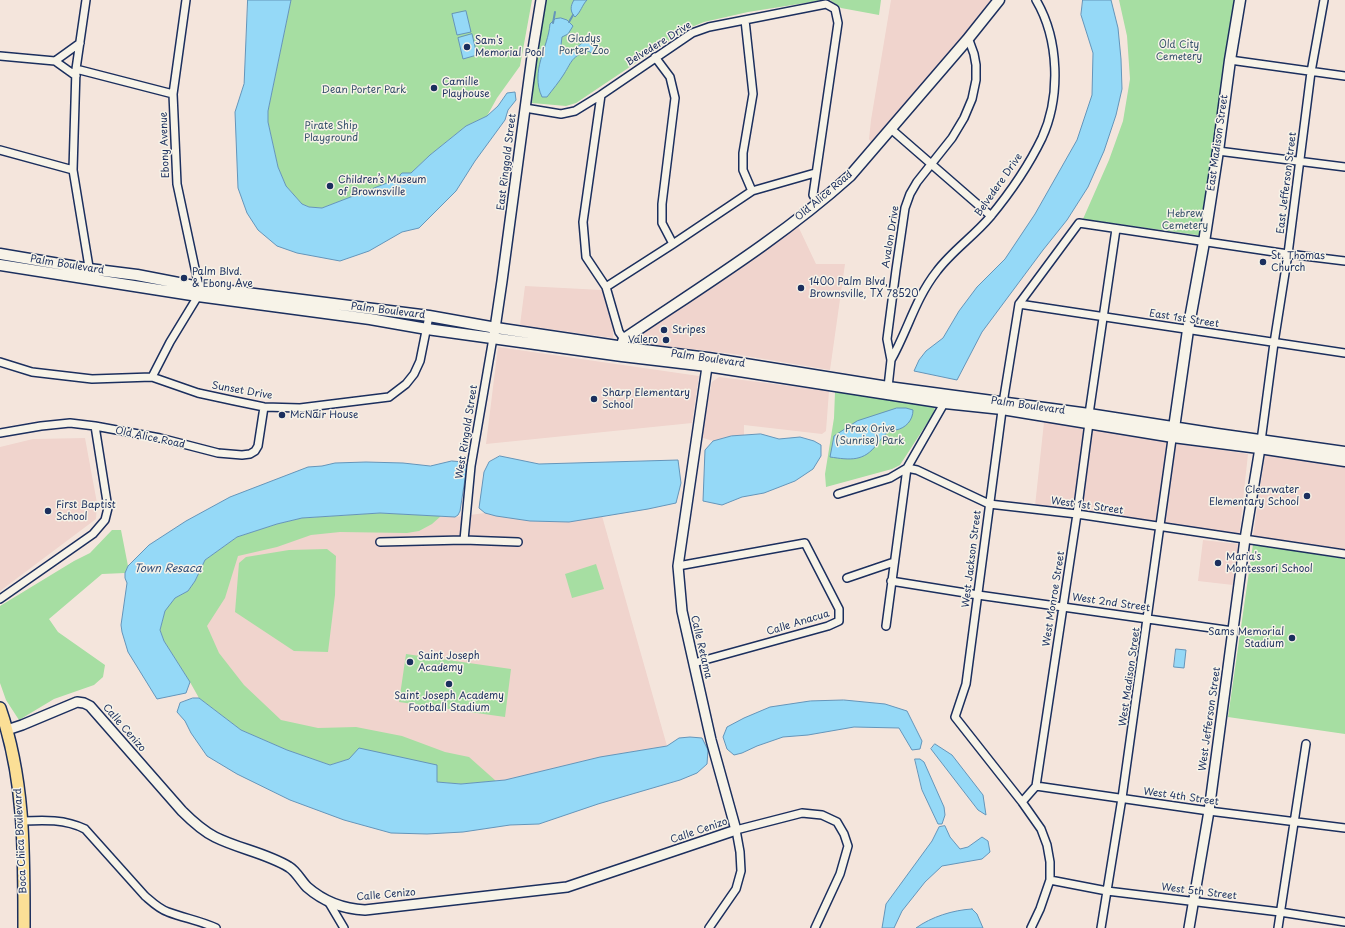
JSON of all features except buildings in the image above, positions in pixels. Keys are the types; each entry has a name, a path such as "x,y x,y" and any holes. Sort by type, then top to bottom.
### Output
{"main road":[{"name":"Old Alice Road","path":"622,347 739,262 850,176 967,40 999,0"},
{"name":"East Madison Street","path":"1173,433 1188,330 1204,242 1240,0"},
{"name":"Palm Boulevard","path":"0,254 137,275 199,291 427,329 493,338 622,347"},
{"name":"Palm Boulevard","path":"0,266 90,280 429,316 708,362 947,399 1089,419 1173,433 1344,455"},
{"name":"Palm Boulevard","path":"708,362 888,387 947,399"},
{"name":"Boca Chica Boulevard","path":"0,708 13,750 18,778 22,821 24,928"}],"street":[{"path":"86,0 76,73 73,170 90,269 90,280"},
{"name":"Ebony Avenue","path":"186,0 174,94 177,184 199,291"},
{"name":"East Ringgold Street","path":"496,328 540,0"},
{"name":"Belvedere Drive","path":"891,360 901,343 918,301 937,271 948,258 991,216 1026,166 1042,137 1050,109 1055,76 1053,47 1048,25 1036,0"},
{"name":"East Jefferson Street","path":"1260,445 1288,254 1312,72 1324,0"},
{"name":"Belvedere Drive","path":"525,108 561,114 575,111 692,33 709,27 826,4 835,9 838,23 815,173"},
{"path":"745,20 753,94 743,153 743,170 752,191"},
{"name":"Avalon Drive","path":"888,387 891,360 887,339 906,208 910,194 917,182 952,138 964,118 972,99 976,80 976,65 974,54 970,43 967,40"},
{"path":"55,61 80,43"},
{"path":"0,56 55,61 76,73 174,94"},
{"path":"655,57 670,77 675,98 662,204 662,223 673,244"},
{"path":"1230,60 1345,76"},
{"path":"600,95 584,222 586,257 606,287 622,347"},
{"path":"890,128 991,216"},
{"path":"0,150 73,170"},
{"path":"1218,151 1345,167"},
{"path":"606,287 752,191 815,173 813,195 818,202"},
{"path":"1020,304 1079,223 1116,230 1345,261"},
{"name":"West Monroe Street","path":"1036,786 1077,514 1116,230"},
{"path":"152,377 199,291"},
{"name":"East 1st Street","path":"1020,304 1345,353"},
{"name":"West Jackson Street","path":"1020,304 1002,406 966,684 955,717 1022,802"},
{"name":"Sunset Drive","path":"0,362 32,372 92,379 152,377 198,393 264,407 300,408 389,397 406,384 414,374 420,361 429,316"},
{"name":"West Ringold Street","path":"464,540 471,466 496,328"},
{"name":"Calle Retama","path":"708,362 678,566 682,611 711,740 736,830 740,852 741,871 736,889 709,928"},
{"path":"886,626 907,468 947,399"},
{"name":"Old Alice Road","path":"0,433 70,423 160,438 218,453 242,455 250,454 255,451 258,446 264,407"},
{"path":"0,599 93,534 105,520 108,508 95,426"},
{"name":"West Madison Street","path":"1101,928 1122,798 1173,433"},
{"name":"West Jefferson Street","path":"1189,928 1209,811 1244,539 1260,445"},
{"path":"838,494 890,478 907,468"},
{"name":"West 1st Street","path":"907,468 917,470 989,504 1077,514 1345,554"},
{"path":"380,542 464,540 518,542"},
{"name":"Calle Anacua","path":"678,566 805,543 839,609 839,621 828,626 694,663"},
{"path":"847,578 894,562"},
{"name":"West 2nd Street","path":"891,581 978,595 1233,631"},
{"name":"Calle Cenizo","path":"7,730 77,702 90,706 182,811 199,827 215,837 278,861 291,868 307,886 328,901 354,909 365,910 567,887 736,830 802,813 822,815 837,822 844,834 848,846 840,874 815,928"},
{"path":"1278,928 1306,744"},
{"path":"1031,928 1040,909 1050,880 1050,862 1047,845 1041,829 1022,802 1036,786"},
{"name":"West 4th Street","path":"1036,786 1209,811 1345,828"},
{"path":"22,821 63,821 75,824 85,829 153,904 167,912 205,923 216,928"},
{"name":"West 5th Street","path":"1050,880 1107,892 1193,901 1345,922"},
{"path":"328,901 344,928"}],"shaded area":[{"path":"891,0 992,0 976,24 872,144 869,139 871,120"},
{"path":"798,226 816,264 845,264 830,370 734,354 630,342 632,338"},
{"path":"525,286 602,290 613,329 613,338 520,325"},
{"name":"Sharp Elementary School","path":"498,347 699,376 692,423 486,444"},
{"path":"719,377 829,391 826,431 822,434 744,425 744,435 731,436 713,441 700,437 712,382"},
{"path":"1044,422 1248,454 1239,537 1035,506"},
{"name":"First Baptist School","path":"85,438 97,503 96,519 0,591 0,447 33,439"},
{"path":"1265,455 1345,467 1345,550 1253,536"},
{"name":"Saint Joseph Academy","path":"485,513 530,521 569,522 602,516 667,746 600,757 505,780 461,784 199,698 190,682 216,552 410,515 455,517"},
{"name":"Maria's Montessori School","path":"1203,540 1238,544 1233,585 1198,581"}],"green space":[{"name":"Dean Porter Park","path":"291,0 532,0 520,66 497,98 487,116 466,126 430,155 411,173 402,173 401,178 322,208 309,207 302,204 286,186 278,167 268,122 268,111"},
{"name":"Gladys Porter Zoo","path":"545,0 824,0 748,12 704,22 689,28 576,103 566,106 532,103 536,58"},
{"path":"830,0 881,0 879,15 841,8"},
{"name":"Old City Cemetery","path":"1119,0 1238,0 1204,236 1083,219 1109,160 1123,121 1130,79 1127,36"},
{"name":"Prax Orive (Sunrise) Park","path":"835,392 931,403 935,407 933,414 900,465 892,469 826,487 825,474 834,418"},
{"path":"380,513 441,516 432,524 419,531 407,533 340,532 311,535 277,547 238,556 225,598 207,626 219,653 244,685 281,720 318,728 356,727 402,736 445,752 469,757 496,781 461,784 437,782 349,759 330,765 287,750 241,730 199,698 164,641 160,630 168,605 175,598 188,591 195,581 205,560 237,537 277,524 302,518"},
{"path":"112,530 121,530 128,566 125,573 102,574 49,619 58,632 105,665 103,677 94,685 54,699 19,720 6,700 0,683 0,606 74,561 90,553"},
{"name":"Sams Memorial Stadium","path":"1253,544 1345,559 1345,734 1228,717"},
{"path":"327,549 336,556 335,595 328,652 294,651 235,612 239,563 246,557 289,550"},
{"path":"596,564 604,589 572,598 565,574"},
{"path":"406,654 511,669 505,717 399,702"}],"water":[{"path":"248,0 291,0 268,111 268,122 278,167 286,186 302,204 309,207 322,208 400,178 402,173 411,173 430,155 466,126 487,116 498,106 507,93 515,92 516,100 508,110 505,120 475,161 456,191 419,228 402,232 369,251 340,261 297,253 277,246 258,230 247,213 238,188 235,112 244,84"},
{"path":"574,0 587,0 575,17 571,9"},
{"path":"1083,0 1111,0 1118,28 1122,89 1116,115 1104,151 1088,187 1067,220 982,332 957,380 914,371 919,360 926,351 943,338 959,311 977,287 1005,259 1035,214 1077,140 1092,95 1093,53 1081,15"},
{"name":"Sam's Memorial Pool","path":"466,11 471,32 457,35 452,14"},
{"path":"561,18 567,20 573,26 568,34 562,37 561,45 564,52 572,51 586,40 595,37 595,55 588,51 575,57 547,97 542,97 538,78 541,60 549,33 550,24 555,19"},
{"name":"Sam's Memorial Pool","path":"472,34 477,55 463,59 458,38"},
{"path":"897,408 913,410 912,417 903,427 886,433 867,454 862,457 850,459 830,457 834,436 857,421"},
{"path":"761,434 779,439 800,437 814,441 821,445 821,456 813,469 795,481 764,493 742,497 722,505 703,501 705,450 713,441 731,436"},
{"path":"500,456 539,464 678,460 681,483 676,503 648,509 569,522 530,521 496,516 485,513 479,508 484,472 489,462"},
{"name":"Town Resaca","path":"452,461 463,462 467,466 460,511 455,517 380,513 302,518 277,524 237,537 205,560 195,581 188,591 175,598 165,611 160,630 164,641 190,682 186,693 157,699 128,652 121,625 127,583 125,573 128,566 149,545 186,521 230,497 308,467 335,463 366,462 403,463 430,466"},
{"path":"1176,649 1186,650 1184,668 1174,667"},
{"path":"193,698 199,698 241,730 287,750 330,765 349,759 359,748 437,765 437,782 461,784 505,780 600,757 667,746 679,738 690,737 702,738 708,750 707,764 697,773 680,780 598,804 539,824 510,825 463,832 427,834 391,833 344,820 290,800 237,774 207,756 191,733 185,721 177,712 180,703"},
{"path":"844,700 885,704 907,711 922,741 920,749 912,750 899,728 854,727 808,735 783,737 734,755 727,749 723,737 727,727 770,707 810,701"},
{"path":"935,744 952,755 983,795 986,815 978,810 931,749"},
{"path":"915,759 920,759 924,762 944,807 945,815 942,824 938,824 922,790"},
{"path":"945,826 950,837 960,849 968,847 982,837 988,841 990,852 982,859 942,866 925,882 902,911 894,928 882,928 886,904 932,841 939,827"},
{"path":"972,909 977,914 983,928 916,928 942,915"}],"waterway":[{"path":"553,23 555,12"},
{"path":"569,22 573,15"}],"place":[{"name":"Sam's Memorial Pool","path":"467,47"},
{"name":"Camille Playhouse","path":"434,88"},
{"name":"Children’s Museum of Brownsville","path":"330,186"},
{"name":"St. Thomas Church","path":"1263,262"},
{"name":"Palm Blvd. & Ebony Ave","path":"184,278"},
{"name":"1400 Palm Blvd, Brownsville, TX 78520","path":"801,288"},
{"name":"Stripes","path":"664,330"},
{"name":"Valero","path":"666,340"},
{"name":"Sharp Elementary School","path":"594,399"},
{"name":"McNair House","path":"282,415"},
{"name":"Clearwater Elementary School","path":"1307,496"},
{"name":"First Baptist School","path":"48,511"},
{"name":"Maria's Montessori School","path":"1218,563"},
{"name":"Sams Memorial Stadium","path":"1292,638"},
{"name":"Saint Joseph Academy","path":"410,662"},
{"name":"Saint Joseph Academy Football Stadium","path":"449,684"}],"park label":[{"name":"Pirate Ship Playground","path":"331,132"},
{"name":"Hebrew Cemetery","path":"1185,220"}]}
